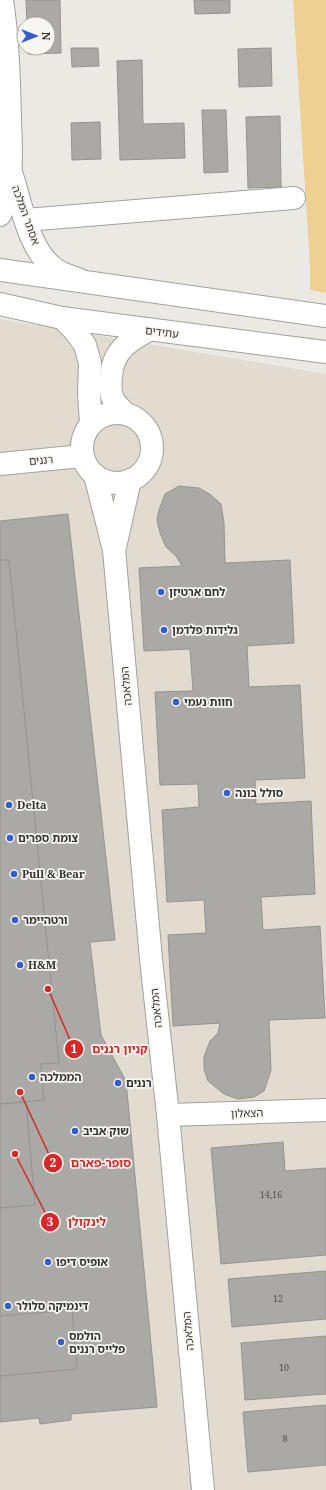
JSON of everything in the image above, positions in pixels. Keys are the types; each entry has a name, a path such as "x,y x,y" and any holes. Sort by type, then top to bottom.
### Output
{"street":[{"name":"אסתר המלכה","path":"0,215 7,198 11,172 10,85 6,26 2,0"},
{"name":"אסתר המלכה","path":"11,172 34,242 42,257 54,268 66,275 84,281"},
{"path":"26,220 294,198"},
{"path":"0,270 326,316"},
{"name":"עתידים","path":"0,304 62,318 326,352"},
{"path":"62,318 74,330 85,345 90,362 89,394 91,424"},
{"path":"124,413 112,395 110,384 112,364 120,350 132,339 149,330"},
{"path":"115,412 124,413 141,422 148,433 151,454 144,470 130,480 118,483 106,481 95,475 87,467 82,456 84,434 91,424 98,418 115,412"},
{"name":"רננים","path":"0,464 82,456"},
{"name":"המלאכה","path":"95,475 114,550 151,959 168,1115 203,1490"},
{"name":"המלאכה","path":"114,550 130,480"},
{"name":"הצאלון","path":"168,1115 326,1110"}],"shaded area":[{"path":"293,0 326,0 326,293 310,290 310,265"},
{"path":"0,319 326,374 326,1490 0,1490"}],"building":[{"path":"26,0 60,0 61,53 56,53 56,16 27,16"},
{"path":"194,0 230,0 230,13 195,14"},
{"path":"71,48 98,48 99,66 72,67"},
{"path":"271,48 272,86 239,87 238,49"},
{"path":"142,60 143,124 184,123 185,158 120,160 117,61"},
{"path":"202,110 226,110 228,172 204,173"},
{"path":"280,116 281,187 248,188 246,117"},
{"path":"100,122 101,159 72,160 71,123"},
{"name":"סולל בונה","path":"179,486 199,488 211,495 221,504 224,523 225,563 290,560 294,643 247,646 249,687 300,685 305,778 255,780 256,804 311,801 315,894 261,897 263,930 320,926 325,1018 269,1020 271,1070 264,1091 254,1097 238,1099 224,1094 208,1081 204,1069 204,1057 210,1041 218,1033 220,1023 173,1026 168,935 206,933 204,900 167,902 162,810 199,807 198,784 160,785 155,692 193,691 190,649 144,651 139,568 182,566 176,556 166,547 160,533 157,520 165,494"},
{"path":"68,514 115,940 90,942 101,1035 126,1081 157,1407 71,1414 71,1420 40,1424 39,1418 0,1422 0,521"},
{"path":"0,560 9,560 59,1063 41,1064 44,1100 0,1104"},
{"path":"26,1102 35,1205 0,1208 0,1104"},
{"path":"283,1142 285,1171 326,1168 326,1255 221,1264 211,1148"},
{"path":"326,1271 326,1319 232,1327 228,1279"},
{"path":"72,1310 77,1369 0,1376 0,1316"},
{"path":"326,1336 326,1394 245,1400 241,1343"},
{"path":"326,1405 326,1465 248,1472 243,1412"}],"place":[{"name":"לחם ארטיזן","path":"161,592"},
{"name":"גלידות פלדמן","path":"164,630"},
{"name":"חוות נעמי","path":"176,702"},
{"name":"סולל בונה","path":"227,793"},
{"name":"Delta","path":"9,805"},
{"name":"צומת ספרים","path":"10,838"},
{"name":"Pull & Bear","path":"14,874"},
{"name":"ורטהיימר","path":"15,920"},
{"name":"H&M","path":"20,965"},
{"name":"קניון רננים","path":"48,989"},
{"name":"הממלכה","path":"32,1077"},
{"name":"רננים","path":"118,1083"},
{"name":"סופר-פארם","path":"20,1092"},
{"name":"שוק אביב","path":"75,1131"},
{"name":"לינקולן","path":"15,1154"},
{"name":"אופיס דיפו","path":"48,1262"},
{"name":"דינמיקה סלולר","path":"8,1306"},
{"name":"הולמס פלייס רננים","path":"61,1342"}]}
